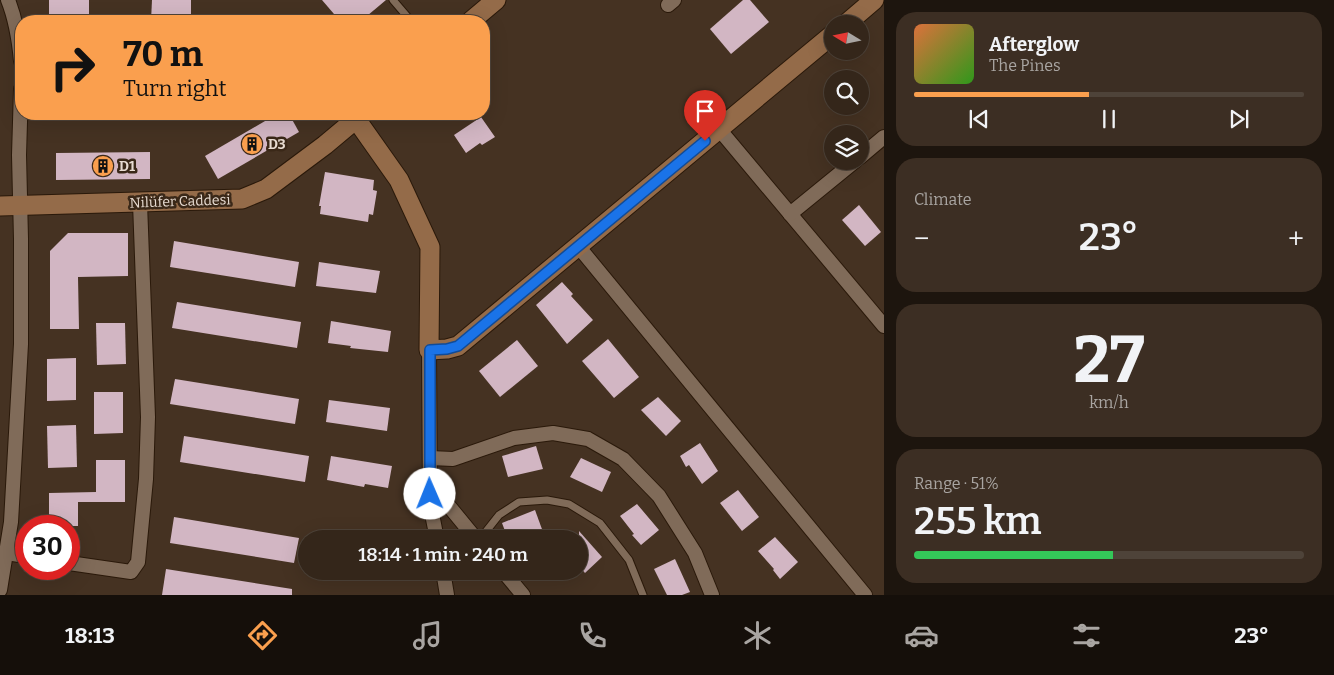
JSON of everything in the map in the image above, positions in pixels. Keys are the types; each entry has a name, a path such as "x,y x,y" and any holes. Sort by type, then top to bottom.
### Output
{"street":[{"path":"8,0 15,19"},
{"path":"479,15 496,0"},
{"path":"856,15 874,0"},
{"path":"430,350 458,346 824,42"},
{"path":"0,590 11,522 21,344 20,120"},
{"name":"Nilüfer Caddesi","path":"0,206 242,199 266,188 325,145 355,120"},
{"path":"361,120 399,180 430,247 430,504 435,530"},
{"path":"719,129 884,326"},
{"path":"869,150 884,137"},
{"path":"790,214 844,170"},
{"path":"80,565 131,572 138,562 146,479 148,416 140,202"},
{"path":"578,246 865,595"},
{"path":"430,458 453,459 514,438 553,433 588,440 623,459 659,496 695,553 712,595"},
{"path":"430,483 469,530"},
{"path":"6,553 15,554"},
{"path":"445,580 448,595"},
{"path":"510,580 523,595"}],"lane":[{"path":"394,0 407,15"},
{"path":"487,530 499,515 519,502 547,500 569,504 600,523 630,560 643,595"}],"building":[{"path":"49,0 89,0 89,15 49,15"},
{"path":"152,0 191,0 191,15 151,15"},
{"path":"322,0 386,0 368,15 335,15"},
{"path":"743,0 750,0 769,22 731,54 710,29"},
{"name":"D3","path":"267,120 292,120 299,132 218,179 205,156"},
{"path":"476,120 483,120 495,137 482,145 480,143 466,153 454,135"},
{"name":"D1","path":"150,152 150,179 56,180 56,153"},
{"path":"325,172 374,180 373,190 377,191 373,215 369,214 368,222 320,214 321,206 319,206"},
{"path":"859,205 881,232 865,246 842,220"},
{"path":"68,233 128,233 128,276 78,277 79,329 50,329 50,251"},
{"path":"174,241 299,262 295,287 170,267"},
{"path":"319,262 380,271 376,293 316,286"},
{"path":"562,282 573,294 571,296 593,320 567,344 536,305"},
{"path":"177,302 301,322 297,348 172,328"},
{"path":"331,321 391,331 388,352 350,348 351,346 328,343"},
{"path":"96,323 125,323 126,364 97,365"},
{"path":"608,339 639,377 614,398 582,361"},
{"path":"517,340 538,366 500,397 479,371"},
{"path":"76,358 76,400 47,401 47,359"},
{"path":"175,379 299,399 295,424 170,404"},
{"path":"94,392 123,392 123,433 94,434"},
{"path":"658,397 681,421 666,436 641,410"},
{"path":"329,400 390,408 387,431 326,422"},
{"path":"76,425 77,467 48,468 47,426"},
{"path":"184,436 309,456 305,482 180,462"},
{"path":"700,443 718,471 702,484 689,465 686,467 680,456"},
{"path":"536,446 543,469 508,477 502,456"},
{"path":"331,456 392,466 388,488 365,484 364,487 327,480"},
{"path":"581,458 611,472 602,492 570,477"},
{"path":"96,460 125,460 125,502 78,502 78,515 49,515 49,493 96,492"},
{"path":"738,490 759,517 742,531 720,503"},
{"path":"637,504 659,530 641,545 620,516"},
{"path":"535,510 542,530 505,530 502,523"},
{"path":"174,517 298,538 294,563 170,543"},
{"path":"775,537 798,562 780,579 758,551"},
{"path":"588,541 602,557 588,570"},
{"path":"675,559 690,592 682,595 667,595 654,569"},
{"path":"166,569 292,589 292,595 162,595"}],"place":[{"name":"D3","path":"252,144"},
{"name":"D1","path":"103,166"}],"route":[{"path":"430,494 430,350 458,346 705,141"}]}
